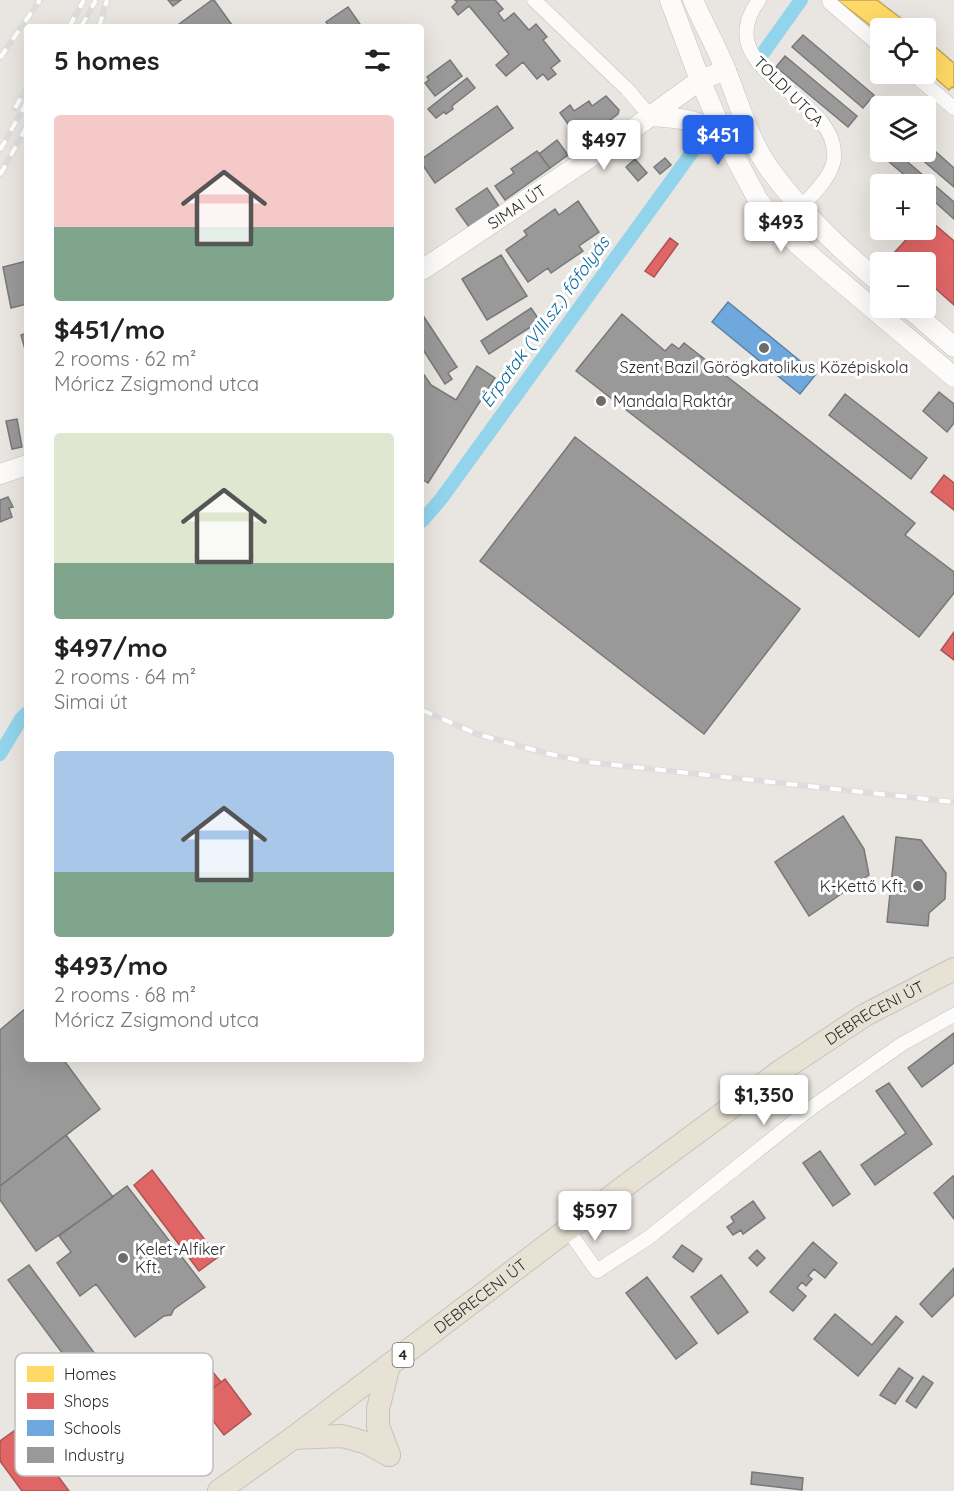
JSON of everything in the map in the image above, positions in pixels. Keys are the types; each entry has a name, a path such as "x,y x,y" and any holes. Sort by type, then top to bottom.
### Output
{"main road":[{"path":"670,0 700,80 726,140 758,201 780,228 954,376"},
{"path":"693,0 726,69 754,142 765,162 800,208 827,236 870,274"},
{"name":"SIMAI ÚT","path":"424,269 700,80 726,69"},
{"path":"650,116 691,120 705,124 726,140"},
{"path":"921,318 954,347"},
{"path":"0,474 24,466"},
{"name":"DEBRECENI ÚT","path":"219,1491 293,1438 715,1119 833,1035 896,998 954,969"},
{"path":"293,1438 342,1436 368,1443 389,1455 378,1426 378,1409 389,1365"}],"street":[{"path":"534,0 627,89 650,116"},
{"name":"TOLDI UTCA","path":"759,0 748,25 748,43 753,56 823,123 831,136 834,147 834,160 829,171 818,189 800,208"},
{"path":"830,0 830,3 870,37"},
{"path":"925,84 954,108"},
{"path":"568,1230 597,1271 648,1238 811,1108 902,1044 954,1015"}],"building: Homes":[{"path":"837,0 877,0 901,18 870,18 870,25"},
{"path":"936,48 954,63 954,88 949,90 936,79"}],"building: Shops":[{"path":"936,226 954,241 954,305 936,289 936,252 895,252 906,240 936,240"},
{"path":"670,238 678,244 654,277 645,271"},
{"path":"944,475 954,483 954,510 931,492"},
{"path":"954,632 954,660 941,650"},
{"path":"152,1170 218,1257 199,1271 134,1185"},
{"path":"213,1372 221,1382 213,1388"},
{"path":"225,1379 251,1414 224,1435 213,1421 213,1388"},
{"path":"15,1430 15,1476 58,1476 69,1491 22,1491 0,1461 0,1441"}],"building: Schools":[{"name":"Szent Bazil Görögkatolikus Középiskola","path":"728,302 816,374 800,394 712,322"}],"building: Industry":[{"path":"168,0 181,0 173,6"},
{"path":"214,0 231,24 179,24"},
{"path":"455,0 495,0 503,9 498,13 504,21 514,13 529,30 536,24 547,37 543,40 560,61 551,68 556,74 548,80 543,74 537,79 523,62 506,76 496,65 509,54 469,6 458,15 452,7 457,2"},
{"path":"348,7 360,24 327,24 326,22"},
{"path":"803,35 874,95 870,96 870,100 863,108 792,47"},
{"path":"785,56 857,116 848,127 776,67"},
{"path":"450,60 462,76 435,96 425,83 429,80 427,77"},
{"path":"467,78 475,88 452,106 453,109 436,118 428,109"},
{"path":"606,96 619,110 618,114 581,142 560,113 570,105 574,111 589,101 592,106"},
{"path":"497,106 513,128 435,183 424,167 424,158"},
{"path":"557,140 568,155 550,168 539,154"},
{"path":"537,151 550,168 505,200 495,186 514,173 511,169"},
{"path":"936,152 954,168 954,187 925,162 936,162"},
{"path":"665,158 671,165 660,174 654,167"},
{"path":"635,159 647,173 638,181 626,167"},
{"path":"889,162 908,162 922,174 903,174"},
{"path":"936,186 954,202 954,219 936,203"},
{"path":"487,188 499,206 469,227 456,209"},
{"path":"578,201 599,232 579,246 583,251 551,273 548,268 528,282 506,250 527,235 524,231 555,209 559,215"},
{"path":"501,255 527,296 487,320 462,279"},
{"path":"24,262 24,305 11,308 3,267"},
{"path":"531,308 540,321 489,354 481,341"},
{"path":"622,314 665,351 672,344 679,349 684,343 915,523 905,535 954,572 954,593 919,637 576,371"},
{"path":"424,317 457,367 448,373 452,379 445,384 424,351"},
{"path":"477,366 495,378 428,483 424,480 424,375 431,385 456,400"},
{"path":"939,392 954,404 954,423 947,432 923,411"},
{"path":"845,394 927,458 911,479 829,415"},
{"path":"17,419 22,447 12,449 6,421"},
{"path":"575,437 800,609 704,734 480,561"},
{"path":"8,497 13,507 9,508 12,517 0,522 0,500"},
{"path":"843,816 864,849 869,875 809,916 775,862"},
{"name":"K-Kettő Kft.","path":"896,837 921,840 946,873 945,899 929,913 928,926 887,922"},
{"path":"24,1010 24,1062 65,1062 100,1109 0,1186 0,1030"},
{"path":"954,1033 954,1063 922,1087 908,1068"},
{"path":"889,1083 932,1144 875,1185 861,1165 906,1133 876,1091"},
{"path":"66,1135 113,1197 36,1251 0,1200 0,1186"},
{"path":"820,1151 850,1194 833,1206 803,1163"},
{"path":"953,1176 954,1178 954,1219 934,1193"},
{"name":"Kelet-Alfiker Kft.","path":"127,1186 205,1287 174,1309 171,1315 164,1316 135,1337 96,1284 80,1296 57,1263 71,1252 59,1236"},
{"path":"753,1201 765,1218 743,1234 741,1230 733,1235 727,1227 734,1222 731,1217"},
{"path":"813,1242 837,1263 825,1278 814,1269 808,1276 812,1279 806,1286 802,1282 797,1288 806,1296 793,1311 770,1292"},
{"path":"682,1245 702,1259 693,1272 673,1257"},
{"path":"757,1250 765,1258 757,1266 749,1258"},
{"path":"29,1265 94,1353 62,1353 8,1280"},
{"path":"954,1268 954,1295 932,1317 920,1304"},
{"path":"721,1275 748,1312 718,1334 691,1297"},
{"path":"647,1277 697,1343 676,1359 626,1293"},
{"path":"835,1314 872,1345 896,1316 903,1322 858,1376 814,1339"},
{"path":"899,1368 913,1378 895,1404 880,1395"},
{"path":"923,1376 933,1383 916,1408 906,1401"},
{"path":"752,1472 803,1478 802,1490 751,1484"}],"waterway":[{"name":"Érpatak (VIII.sz.) főfolyás","path":"761,56 801,0"},
{"name":"Érpatak (VIII.sz.) főfolyás","path":"424,519 441,499 698,144"},
{"name":"Érpatak (VIII.sz.) főfolyás","path":"0,754 24,716"}],"railway":[{"path":"0,58 40,0"},
{"path":"71,24 84,0"},
{"path":"83,24 96,0"},
{"path":"100,24 107,0"},
{"path":"15,108 24,92"},
{"path":"0,150 24,107"},
{"path":"0,175 24,131"},
{"path":"424,711 477,734 588,762 954,802"}],"place":[{"name":"Szent Bazil Görögkatolikus Középiskola","path":"764,348"},
{"name":"Mandala Raktár","path":"601,401"},
{"name":"K-Kettő Kft.","path":"918,886"},
{"name":"Kelet-Alfiker Kft.","path":"123,1258"}]}
